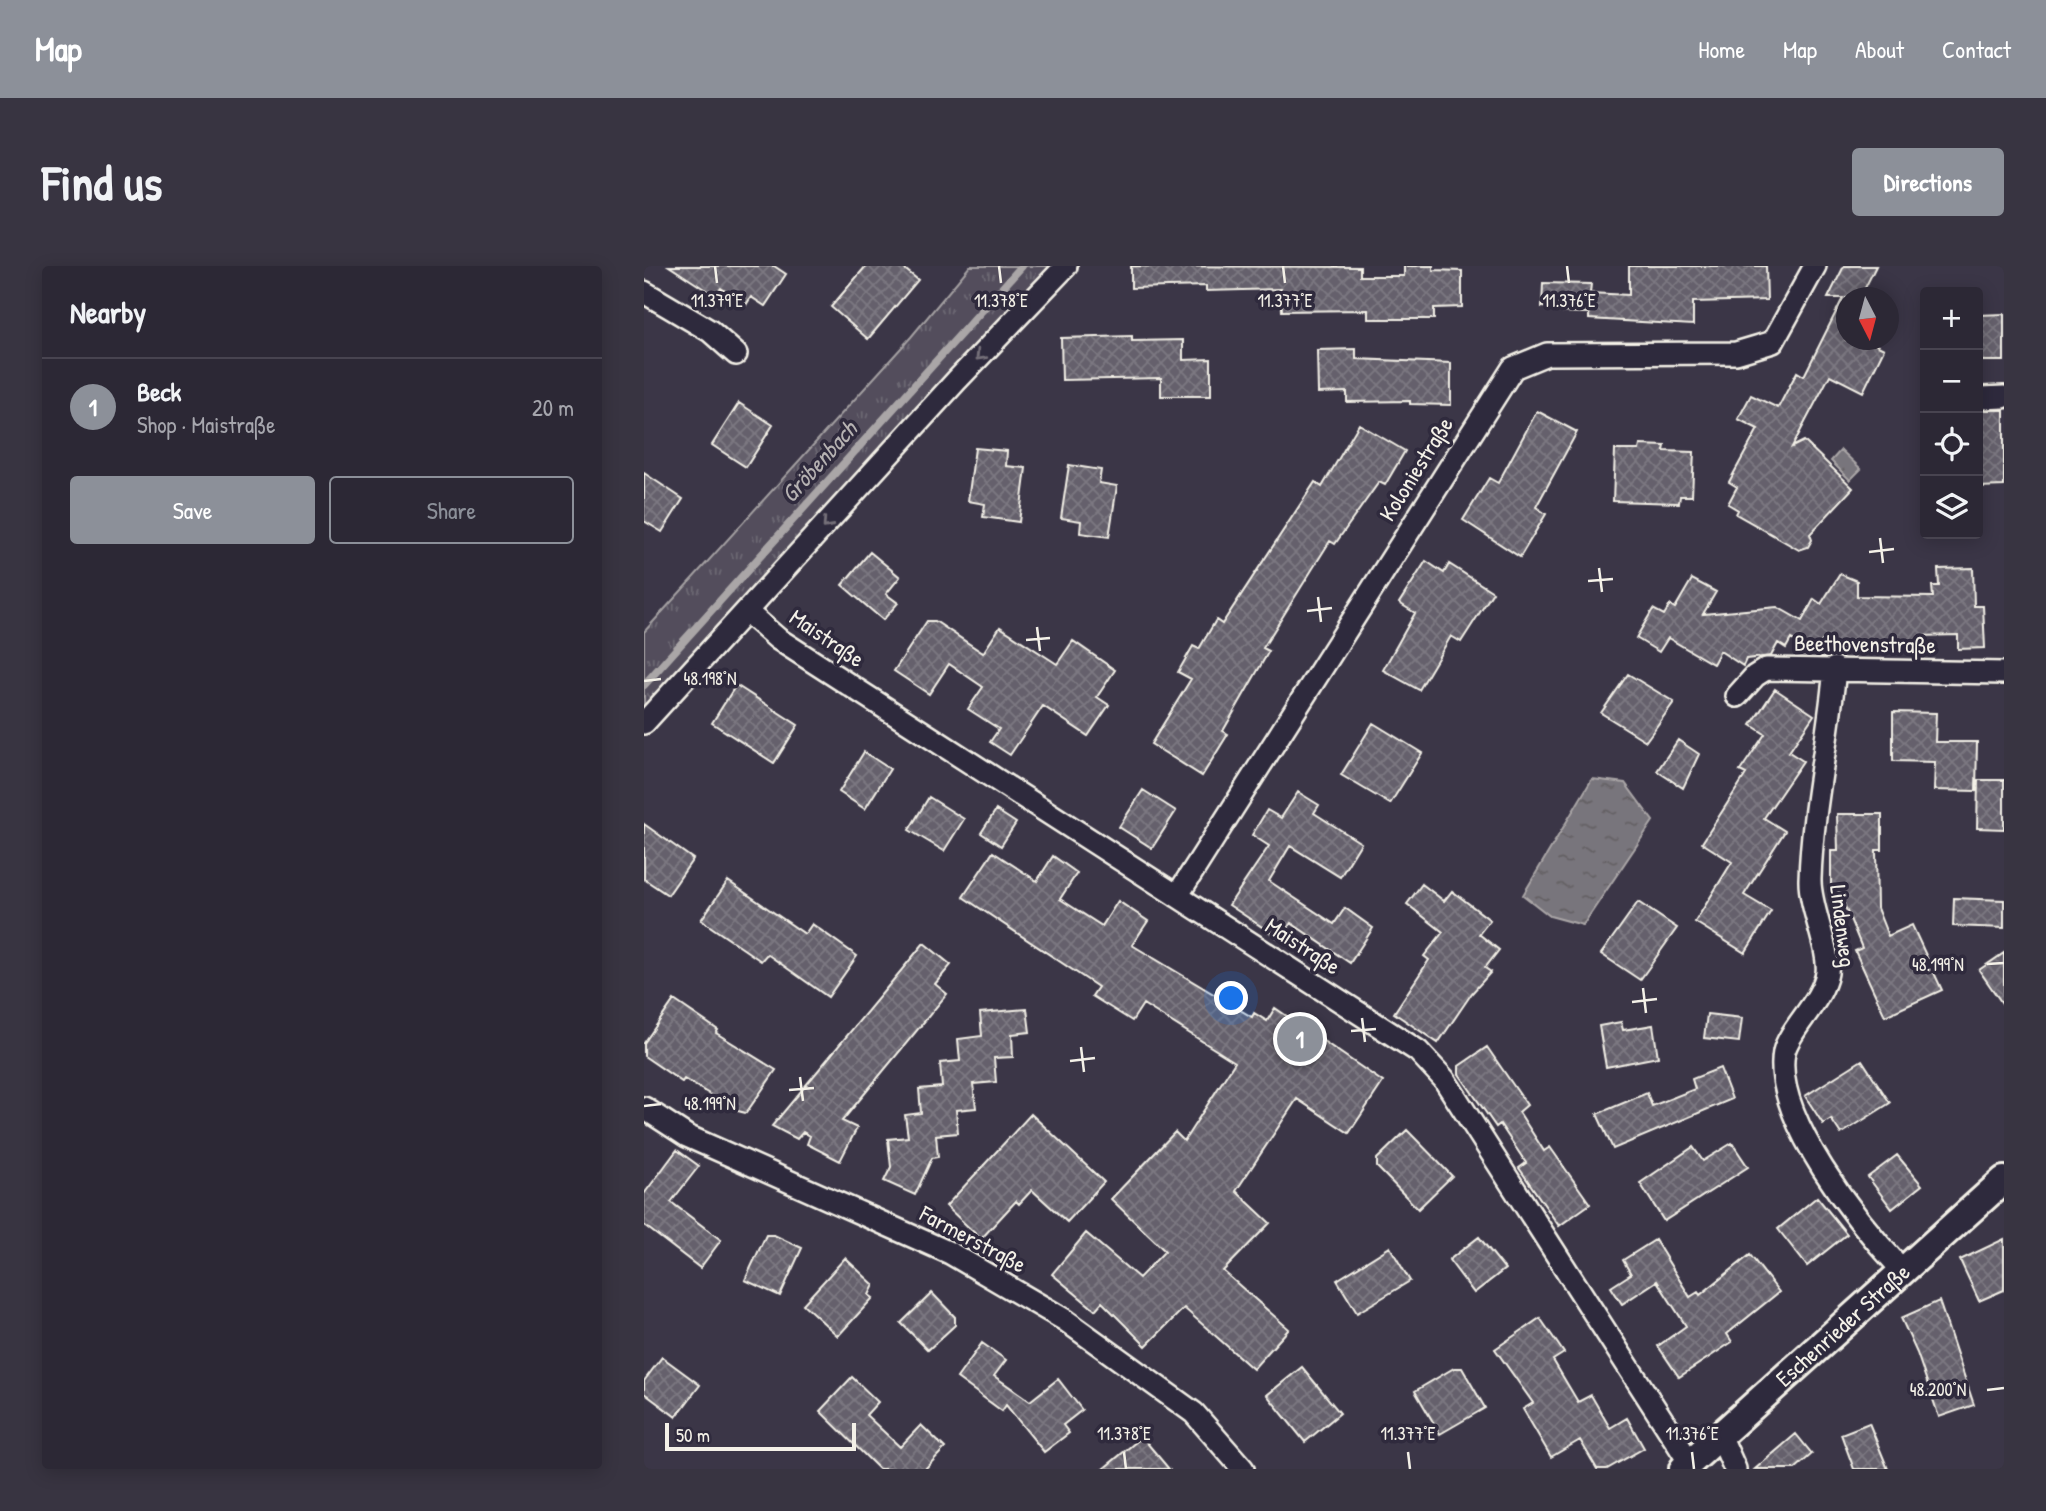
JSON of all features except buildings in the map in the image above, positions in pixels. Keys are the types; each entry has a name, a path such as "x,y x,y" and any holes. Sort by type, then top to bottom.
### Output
{"street":[{"path":"644,723 957,380 1066,266"},
{"name":"Koloniestraße","path":"1177,896 1513,368 1547,354 1736,353 1773,342 1815,266"},
{"path":"644,292 710,331 736,354"},
{"path":"1983,398 2004,397"},
{"name":"Maistraße","path":"747,612 778,639 1418,1052 1444,1079 1687,1466"},
{"name":"Beethovenstraße","path":"1737,696 1755,676 1766,669 1835,668 2004,673"},
{"name":"Lindenweg","path":"1835,668 1810,882 1827,972 1812,1007 1784,1050 1785,1087 1797,1121 1818,1161 1867,1232 1902,1270"},
{"name":"Farmerstraße","path":"644,1108 687,1136 950,1253 1065,1320 1194,1413 1243,1469"},
{"name":"Eschenrieder Straße","path":"1687,1466 2004,1180"},
{"path":"1720,1435 1735,1469"}],"green space":[{"path":"970,266 1056,266 644,709 644,632 911,337"}],"water":[{"path":"1841,450 1861,469 1850,480 1831,461"},
{"path":"1592,779 1625,783 1653,821 1583,925 1550,916 1523,895"}],"waterway":[{"name":"Gröbenbach","path":"644,685 1022,266"}],"place":[{"name":"Beck","path":"1300,1039"}]}
